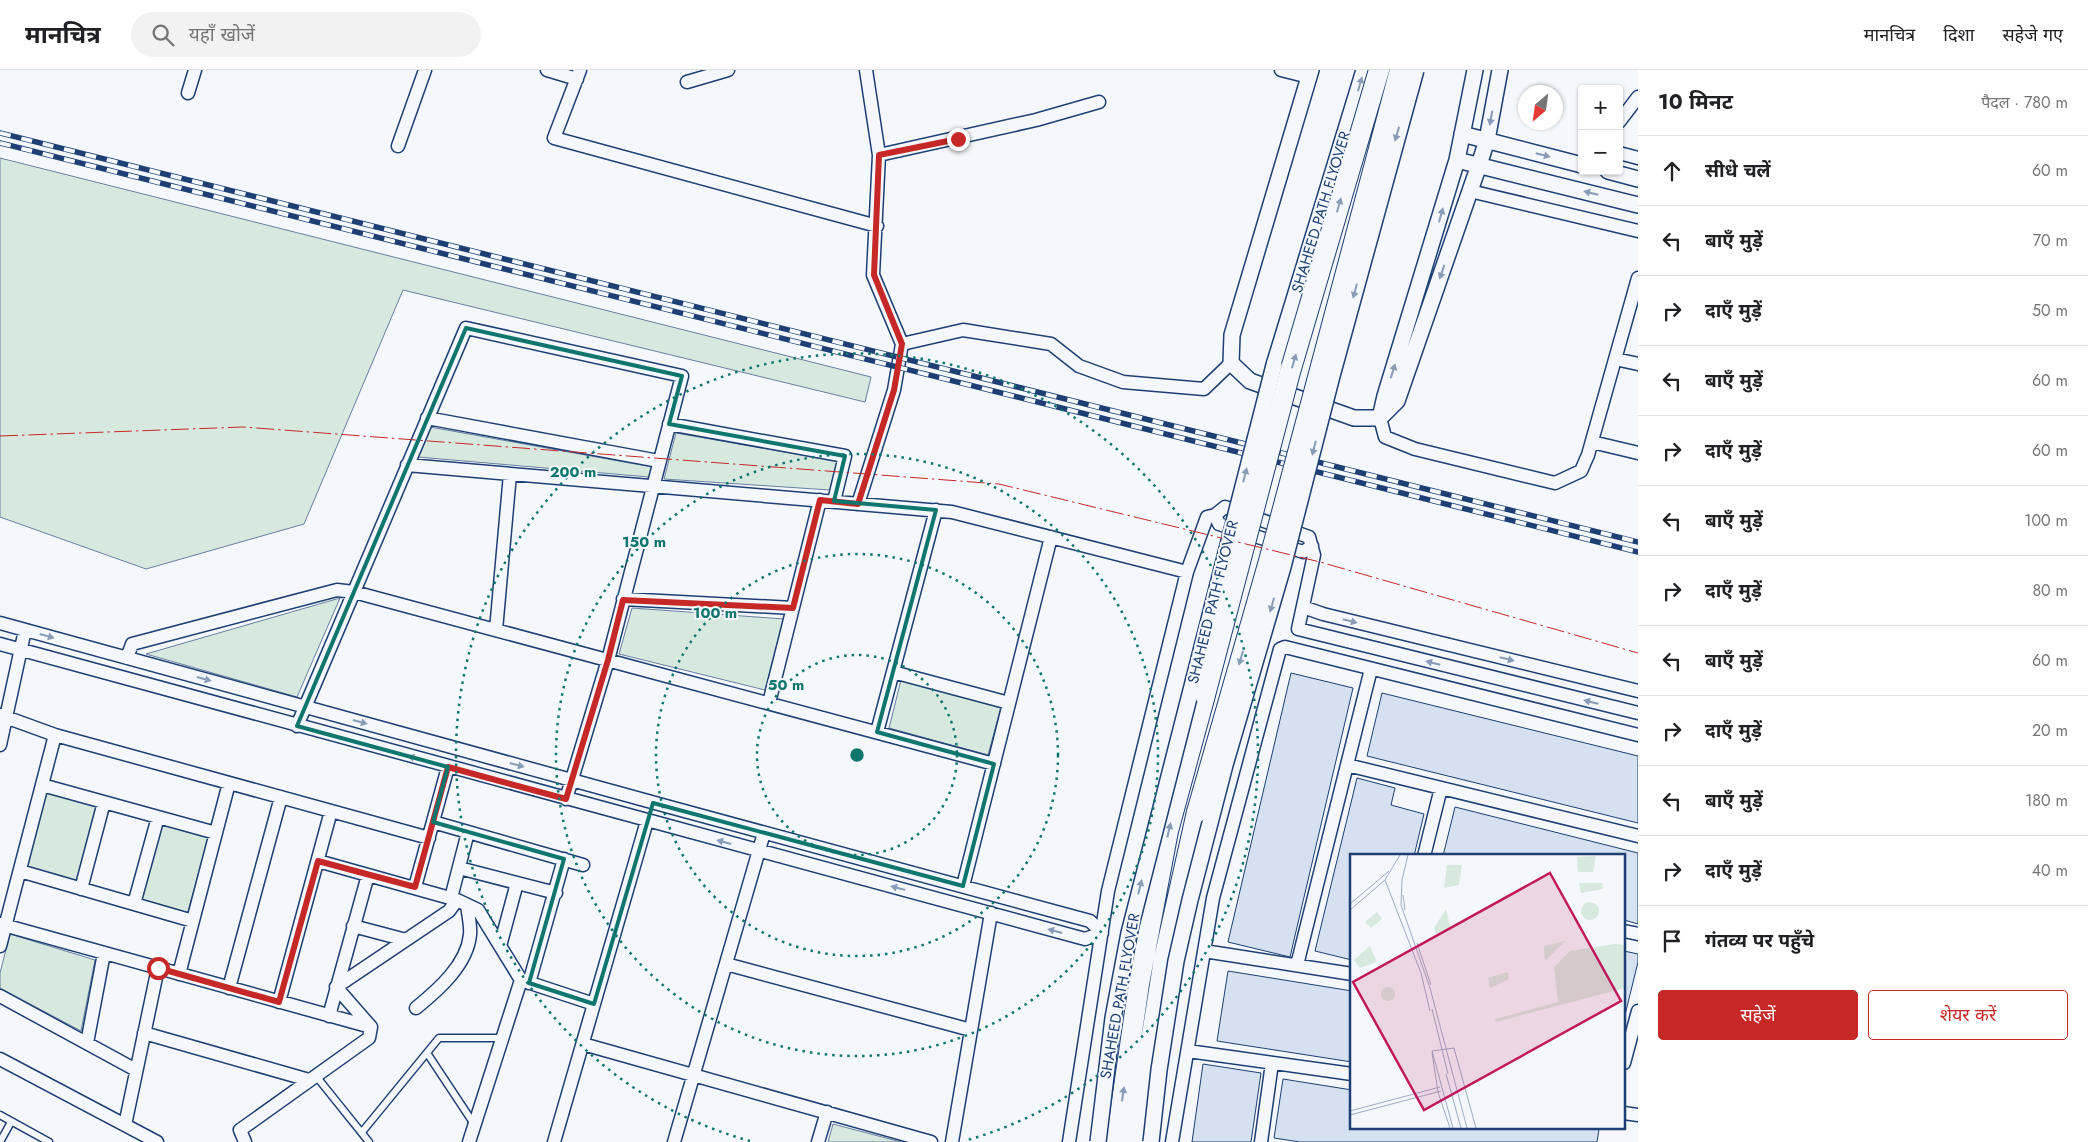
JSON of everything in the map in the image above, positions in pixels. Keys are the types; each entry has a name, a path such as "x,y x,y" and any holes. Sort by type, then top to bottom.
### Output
{"highway":[{"name":"SHAHEED PATH FLYOVER","path":"1116,1142 1139,984 1168,831 1290,372 1379,70"},
{"path":"1400,70 1405,107"},
{"path":"1135,1142 1164,959 1196,812 1269,561 1400,70"},
{"path":"1175,748 1205,695"},
{"path":"1196,812 1207,834"}],"street":[{"path":"188,93 195,70"},
{"path":"398,146 425,70"},
{"path":"547,70 579,75 554,138 877,226"},
{"path":"687,82 728,70"},
{"path":"858,504 894,390 902,344 874,275 879,155 866,70"},
{"path":"902,344 963,330 1051,344 1079,366 1123,382 1204,389 1231,363 1232,335 1310,74 1281,70"},
{"name":"SHAHEED PATH FLYOVER","path":"1098,1142 1113,1018 1128,933 1274,365 1364,70"},
{"path":"1151,1142 1176,961 1207,834 1225,765 1283,567 1332,376 1416,70"},
{"path":"1475,70 1457,160 1384,396 1380,418 1385,437 1415,449 1555,483 1581,471 1592,442 1638,278"},
{"path":"1231,363 1250,381 1354,418 1380,418 1397,401 1487,140 1500,70"},
{"path":"1623,117 1638,97"},
{"path":"879,155 1027,122 1099,102"},
{"path":"1462,134 1578,164"},
{"path":"1623,154 1638,158"},
{"path":"1457,160 1638,205"},
{"path":"1623,175 1638,179"},
{"path":"1470,191 1638,231"},
{"path":"297,726 466,328 682,376 608,660 566,799"},
{"path":"1615,359 1638,364"},
{"path":"427,418 659,461"},
{"path":"669,424 845,456 834,501"},
{"path":"1592,442 1638,453"},
{"path":"407,465 952,512 1187,572"},
{"path":"496,630 510,474"},
{"path":"769,703 820,500"},
{"path":"1069,1142 1108,891 1187,572 1207,516 1215,515 1225,508 1309,537 1314,555 1298,629 1638,713"},
{"path":"877,732 936,510"},
{"path":"963,886 1051,537"},
{"path":"127,658 132,644 337,590 354,592 994,764"},
{"path":"623,600 793,608"},
{"path":"1303,607 1323,614 1638,691"},
{"path":"0,623 572,781 1090,921 1102,933"},
{"path":"0,745 4,716 25,630"},
{"path":"0,644 1084,939 1102,933"},
{"path":"1172,1142 1213,898 1278,651 1285,647 1638,735"},
{"path":"1297,966 1371,669"},
{"path":"893,672 1009,703"},
{"path":"4,716 55,735 429,838"},
{"path":"0,946 3,925 20,871 55,735"},
{"path":"1347,765 1638,836"},
{"path":"415,887 448,767"},
{"path":"179,974 229,783"},
{"path":"42,784 216,833"},
{"path":"1424,854 1440,788"},
{"path":"229,988 281,797"},
{"path":"81,889 104,802"},
{"path":"279,1002 331,811"},
{"path":"134,904 158,817"},
{"path":"554,1142 647,821"},
{"path":"433,822 583,865"},
{"path":"416,1008 428,998 464,958 470,935 458,901 458,868 468,832"},
{"path":"674,1142 764,833"},
{"path":"468,1142 502,1038 525,981 556,894 564,859"},
{"path":"318,861 415,887 458,901 478,910 500,946 525,981 594,1004"},
{"path":"458,868 556,894"},
{"path":"20,871 193,921"},
{"path":"329,1016 368,875"},
{"path":"500,946 517,883"},
{"path":"336,987 449,911 458,901"},
{"path":"952,1142 991,913"},
{"path":"3,925 372,1028"},
{"path":"353,926 406,940"},
{"path":"1204,951 1350,974"},
{"path":"87,1043 104,953"},
{"path":"726,964 971,1030"},
{"path":"125,1125 158,968"},
{"path":"336,987 372,1028"},
{"path":"0,996 136,1070"},
{"path":"1626,1056 1637,1019"},
{"path":"245,1142 240,1130 369,1038 372,1028"},
{"path":"144,1032 313,1078"},
{"path":"583,1044 931,1142"},
{"path":"1188,1051 1350,1074"},
{"path":"0,1059 158,1142"},
{"path":"1261,1142 1272,1063"},
{"path":"818,1142 827,1112"}],"lane":[{"path":"362,1132 439,1038 502,1038"},
{"path":"426,1053 474,1124"},
{"path":"313,1078 369,1142"},
{"path":"0,1115 50,1142"},
{"path":"0,1142 11,1122"}],"highlighted area":[{"path":"466,328 682,376 669,424 845,456 834,501 936,510 877,732 994,764 963,886 653,803 594,1004 529,983 564,859 433,822 448,767 297,726"}],"shaded area":[{"path":"0,158 871,377 865,402 403,290 304,524 146,569 0,517"},
{"path":"430,427 652,467 649,477 418,457"},
{"path":"676,433 837,461 830,490 664,479"},
{"path":"340,598 297,697 146,654"},
{"path":"632,608 784,619 765,690 619,654"},
{"path":"901,680 1001,707 988,755 889,728"},
{"path":"45,791 97,805 76,883 24,869"},
{"path":"160,823 209,837 187,915 138,902"},
{"path":"10,934 95,960 81,1031 0,988 0,973"},
{"path":"833,1124 901,1142 828,1142"}],"building":[{"path":"1291,673 1353,688 1290,957 1228,942"},
{"path":"1382,693 1638,756 1638,823 1367,756"},
{"path":"1357,778 1395,788 1391,805 1424,814 1414,854 1350,854 1350,960 1315,951"},
{"path":"1455,807 1638,853 1638,924 1626,921 1626,854 1443,854"},
{"path":"1626,951 1638,954 1638,962 1626,1011"},
{"path":"1228,971 1350,991 1350,1062 1217,1041"},
{"path":"1203,1064 1261,1073 1251,1142 1192,1142"},
{"path":"1283,1079 1350,1090 1350,1130 1599,1130 1597,1142 1300,1142 1274,1138"}],"railway":[{"path":"0,133 1638,542"},
{"path":"0,143 1638,552"}],"power":[{"path":"0,436 243,427 999,484 1320,562 1638,653"}],"route":[{"path":"158,968 279,1002 318,861 415,887 448,767 566,799 608,660 623,600 793,608 820,500 858,504 894,390 902,344 874,275 879,155 958,139"}]}
